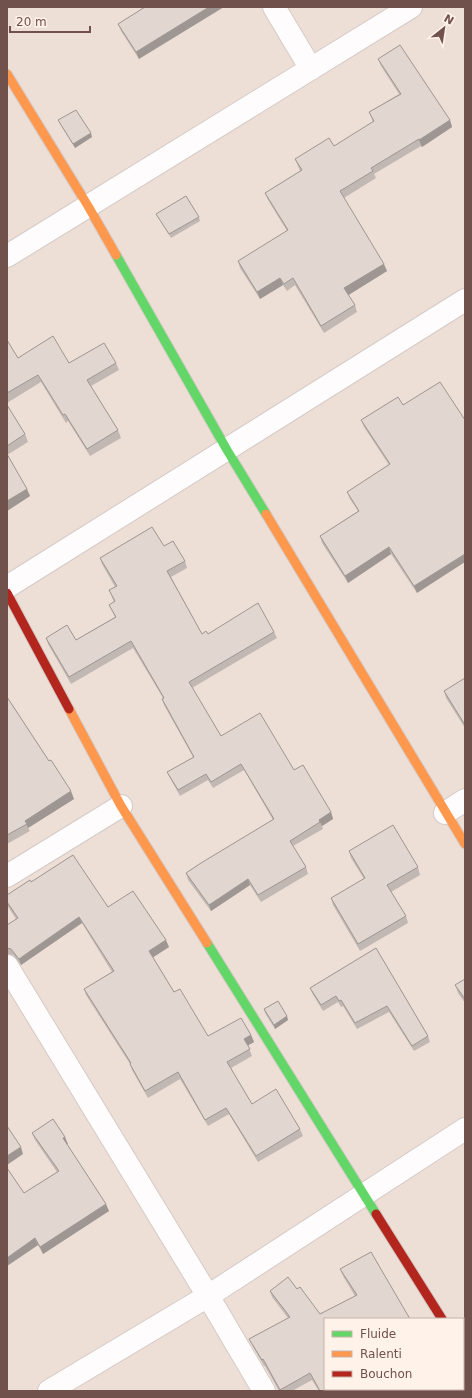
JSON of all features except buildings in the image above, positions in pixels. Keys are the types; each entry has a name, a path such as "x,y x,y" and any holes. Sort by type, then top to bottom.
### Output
{"street":[{"path":"274,7 311,69"},
{"path":"7,256 411,7"},
{"path":"7,74 88,206 227,450 465,844"},
{"path":"7,587 227,450 462,309"},
{"path":"7,593 121,806 441,1318"},
{"path":"445,813 465,800"},
{"path":"7,876 121,806"},
{"path":"7,966 208,1296 264,1391"},
{"path":"49,1391 208,1296 465,1129"}],"shaded area":[{"path":"7,7 465,7 465,1391 7,1391"}],"traffic: fast":[{"path":"116,255 227,450 266,514"},
{"path":"207,943 376,1214"}],"traffic: slow":[{"path":"7,74 88,206 116,255"},
{"path":"266,514 465,844"},
{"path":"69,709 121,806 207,943"}],"traffic: jam":[{"path":"7,593 69,709"},
{"path":"376,1214 441,1318"}]}
